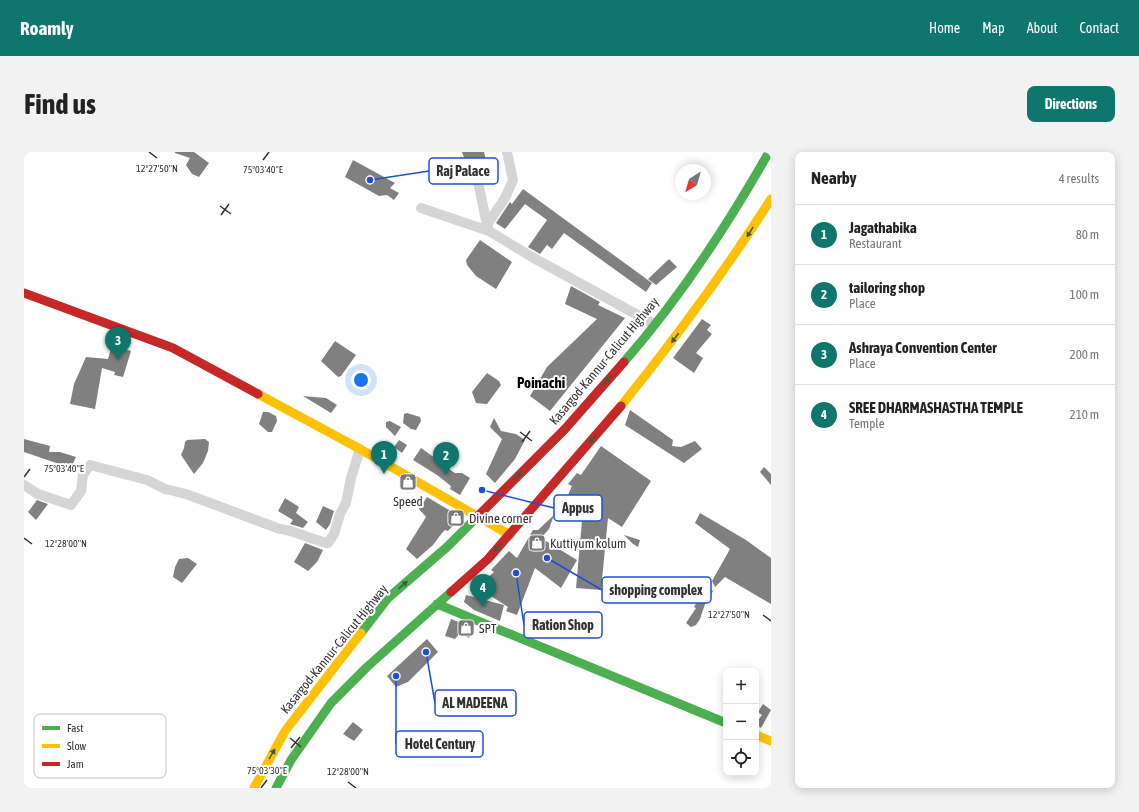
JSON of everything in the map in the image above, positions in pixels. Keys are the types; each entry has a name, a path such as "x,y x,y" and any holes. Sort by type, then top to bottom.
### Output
{"main road":[{"name":"Kasargod-Kannur-Calicut Highway","path":"254,788 285,731 388,598 447,547 564,429 640,343 706,255 751,184 769,152"},
{"path":"276,788 291,760 331,703 367,667 488,559 600,431 673,341 739,250 771,199"},
{"path":"24,293 173,348 360,449 510,535"},
{"path":"437,604 723,722"},
{"path":"759,736 771,742"}],"street":[{"path":"488,228 506,198 513,180 507,152"},
{"path":"476,172 488,228"},
{"path":"421,208 488,228 552,268 654,324"},
{"path":"24,485 38,494 71,505 81,491 83,475 90,466 126,474 314,541 328,543 334,534 338,519 346,503 350,478 360,449"}],"building":[{"path":"175,152 194,152 209,163 199,177 192,174 186,165 190,158"},
{"path":"462,152 484,152 486,160 467,166"},
{"path":"353,160 395,183 390,188 399,193 394,200 387,195 379,196 345,177"},
{"path":"523,189 652,283 646,292 564,233 552,249 547,245 540,254 528,247 547,220 525,204 505,229 496,223 510,202 512,204"},
{"path":"480,240 512,262 496,289 476,276 467,265 466,260"},
{"path":"669,259 677,267 656,285 648,279"},
{"path":"571,286 600,302 598,305 625,318 550,411 530,396 547,367 597,319 565,304"},
{"path":"702,319 711,325 707,330 712,334 696,353 703,358 694,373 673,358"},
{"path":"335,341 356,355 341,376 338,377 321,361"},
{"path":"112,345 131,351 123,377 114,375 115,372 102,368 95,409 70,404 74,384 86,357 108,359"},
{"path":"487,373 499,381 501,385 487,404 476,403 472,392"},
{"path":"303,396 326,398 337,405 331,413"},
{"path":"630,410 673,440 672,446 681,447 695,441 702,449 684,463 625,425"},
{"path":"263,412 268,412 276,416 277,421 272,432 268,432 259,424"},
{"path":"407,413 420,417 421,421 416,430 411,429 403,423 404,414"},
{"path":"494,418 501,431 516,434 525,440 515,459 495,483 486,474 502,439 490,427"},
{"path":"390,421 401,427 395,436 386,427 386,422"},
{"path":"24,439 50,446 49,452 60,452 76,457 71,468 24,452"},
{"path":"205,439 209,442 208,451 203,463 194,474 181,455 185,442 187,440"},
{"path":"399,440 407,445 402,453 394,447"},
{"path":"601,446 651,481 622,527 608,518 601,590 576,588 582,521 562,508 572,486 568,484 577,473 581,475"},
{"path":"421,448 435,458 437,456 446,463 444,466 455,473 462,473 470,478 460,495 450,489 451,486 437,475 413,460"},
{"path":"764,467 771,474 771,485 760,472"},
{"path":"427,497 461,517 448,531 445,530 433,545 417,559 406,549 426,517 419,509"},
{"path":"285,498 299,507 296,513 308,522 303,528 290,524 293,520 278,511"},
{"path":"37,500 48,504 36,520 28,512"},
{"path":"323,506 334,511 330,524 326,530 316,522"},
{"path":"700,513 746,540 771,558 771,604 725,577 715,587 712,581 730,549 695,523"},
{"path":"554,515 549,529 541,538 577,560 561,588 535,568 517,615 506,611 508,607 477,587 494,572 491,570 509,551 517,558 533,530 538,530"},
{"path":"624,535 640,540 638,547 633,544"},
{"path":"305,543 323,550 317,562 308,571 294,562"},
{"path":"188,558 197,564 182,583 173,577 175,567 179,559"},
{"path":"714,590 706,601 700,619 696,625 691,627 686,623 696,608 694,607 698,600 702,595"},
{"path":"466,595 504,605 500,621 474,610 464,602"},
{"path":"451,619 474,628 469,638 460,633 455,639 445,636"},
{"path":"427,639 438,652 408,682 396,687 387,676"},
{"path":"763,704 771,710 761,728 759,726 759,719 762,715 759,713"},
{"path":"353,722 363,730 354,741 343,734"}],"traffic: fast":[{"path":"624,362 645,338 702,261 769,152"},
{"path":"361,633 388,598 447,547 476,518"},
{"path":"276,788 291,760 331,703 367,667 451,592"},
{"path":"437,604 723,722"}],"traffic: slow":[{"path":"621,406 661,356 699,304 771,199"},
{"path":"258,394 360,449 510,535"},
{"path":"254,788 285,731 361,633"},
{"path":"759,736 771,741"}],"traffic: jam":[{"path":"24,293 173,348 258,394"},
{"path":"476,518 565,429 624,362"},
{"path":"451,592 488,559 621,406"}],"place":[{"name":"Raj Palace","path":"370,180"},
{"name":"Ashraya Convention Center","path":"118,360"},
{"name":"Jagathabika","path":"384,474"},
{"name":"tailoring shop","path":"446,475"},
{"name":"Speed","path":"408,482"},
{"name":"Appus","path":"482,490"},
{"name":"Divine corner","path":"456,518"},
{"name":"Kuttiyum kolum","path":"537,543"},
{"name":"shopping complex","path":"547,558"},
{"name":"Ration Shop","path":"516,573"},
{"name":"SREE DHARMASHASTHA TEMPLE","path":"483,607"},
{"name":"SPT","path":"466,628"},
{"name":"AL MADEENA","path":"426,652"},
{"name":"Hotel Century","path":"396,676"}],"district":[{"name":"Poinachi","path":"541,382"}]}
